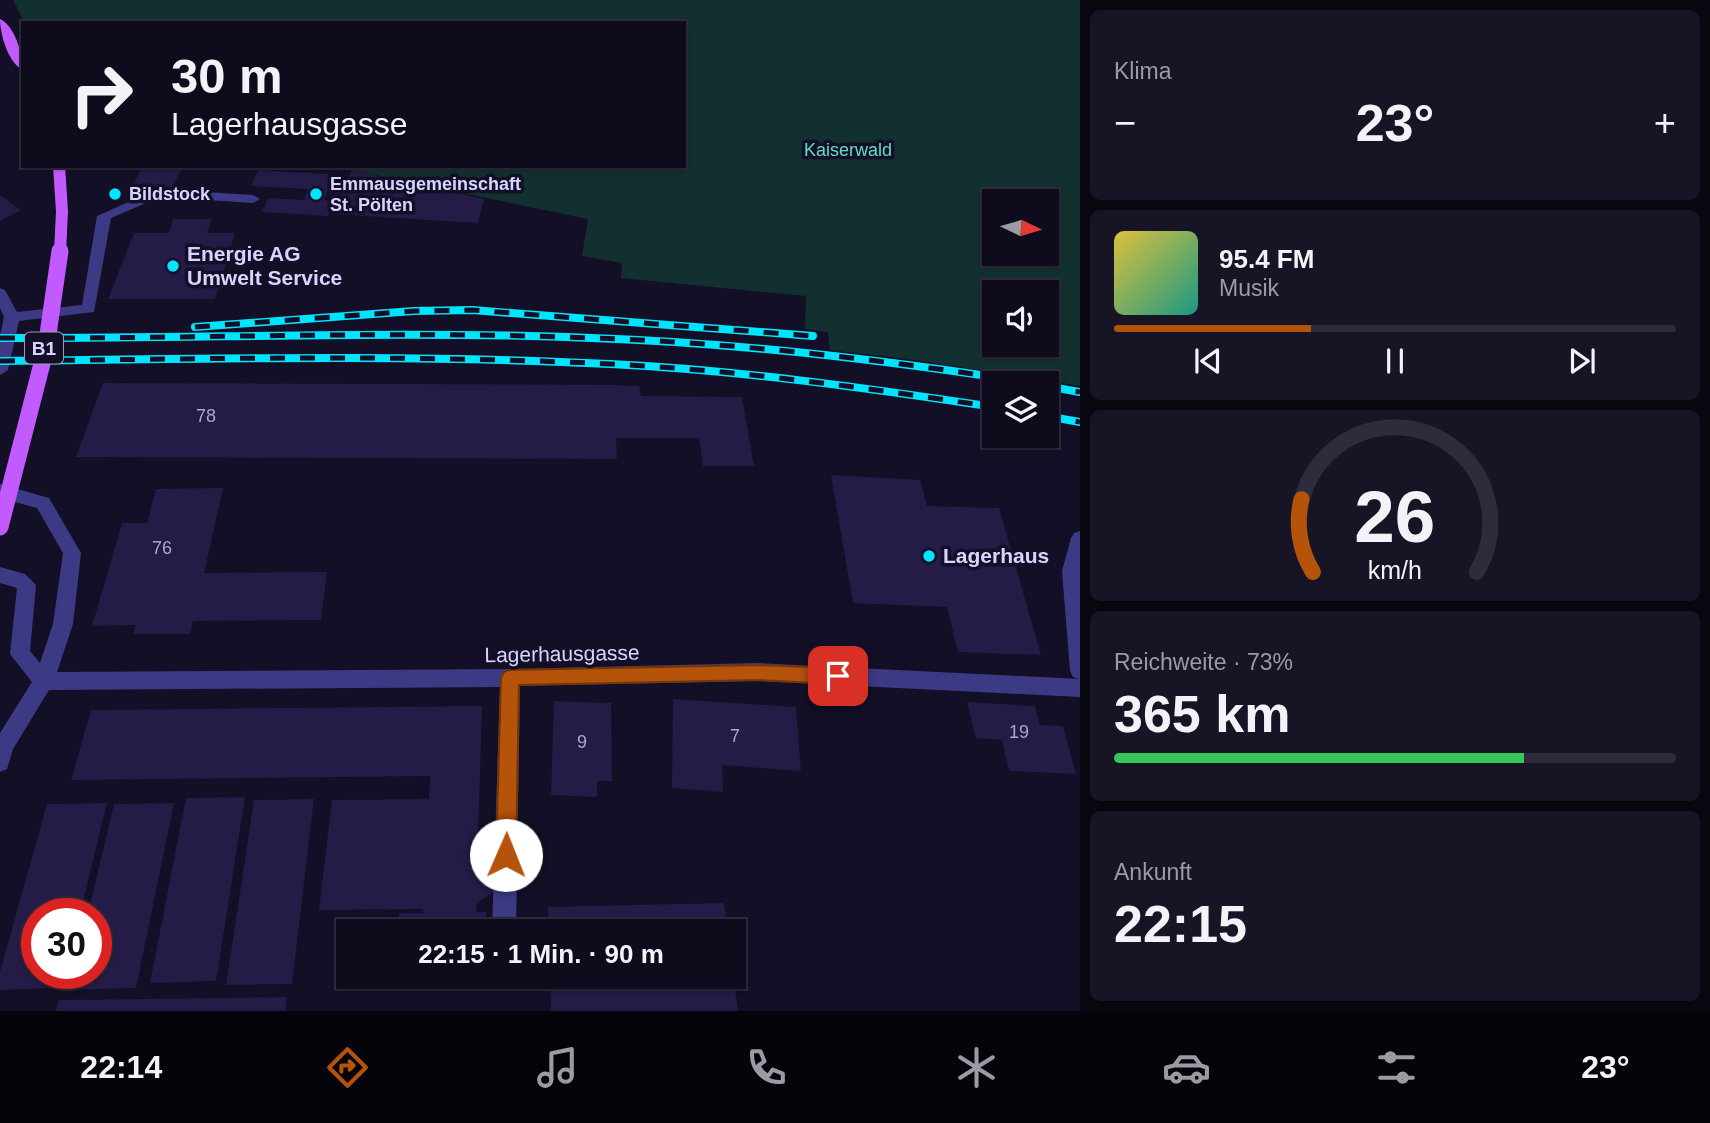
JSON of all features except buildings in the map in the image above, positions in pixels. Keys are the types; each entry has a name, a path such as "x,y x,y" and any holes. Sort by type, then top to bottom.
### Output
{"main road":[{"path":"0,22 21,64"},
{"name":"B1","path":"0,527 54,308 61,267 64,207 59,168"}],"street":[{"path":"12,317 89,309 104,216 158,193 253,199"},
{"path":"0,293 12,317 0,370"},
{"path":"0,491 43,503 72,553 63,624 44,681 3,746 0,762"},
{"path":"1080,538 1071,571 1080,671"},
{"path":"0,575 18,579 27,585 20,654 44,681"},
{"name":"Lagerhausgasse","path":"44,681 510,678 758,672 1080,688"},
{"path":"504,919 510,678"}],"green space":[{"name":"Kaiserwald","path":"13,0 1080,0 1080,386 1059,383 1059,371 985,371 830,350 828,332 805,329 806,296 621,278 622,263 582,256 588,219 352,170 330,168 686,168 686,21 24,21"}],"railway":[{"path":"195,327 414,311 472,310 813,336"},
{"path":"0,338 370,335 647,340 813,354 982,376"},
{"path":"0,361 381,358 610,364 754,375 982,405"},
{"path":"1059,388 1080,392"},
{"path":"1059,418 1080,422"}],"place":[{"name":"Bildstock","path":"115,194"},
{"name":"Emmausgemeinschaft St. Pölten","path":"316,194"},
{"name":"Energie AG Umwelt Service","path":"173,266"},
{"name":"Lagerhaus","path":"929,556"}],"route":[{"path":"506,855 510,678 758,672 838,676"}]}
